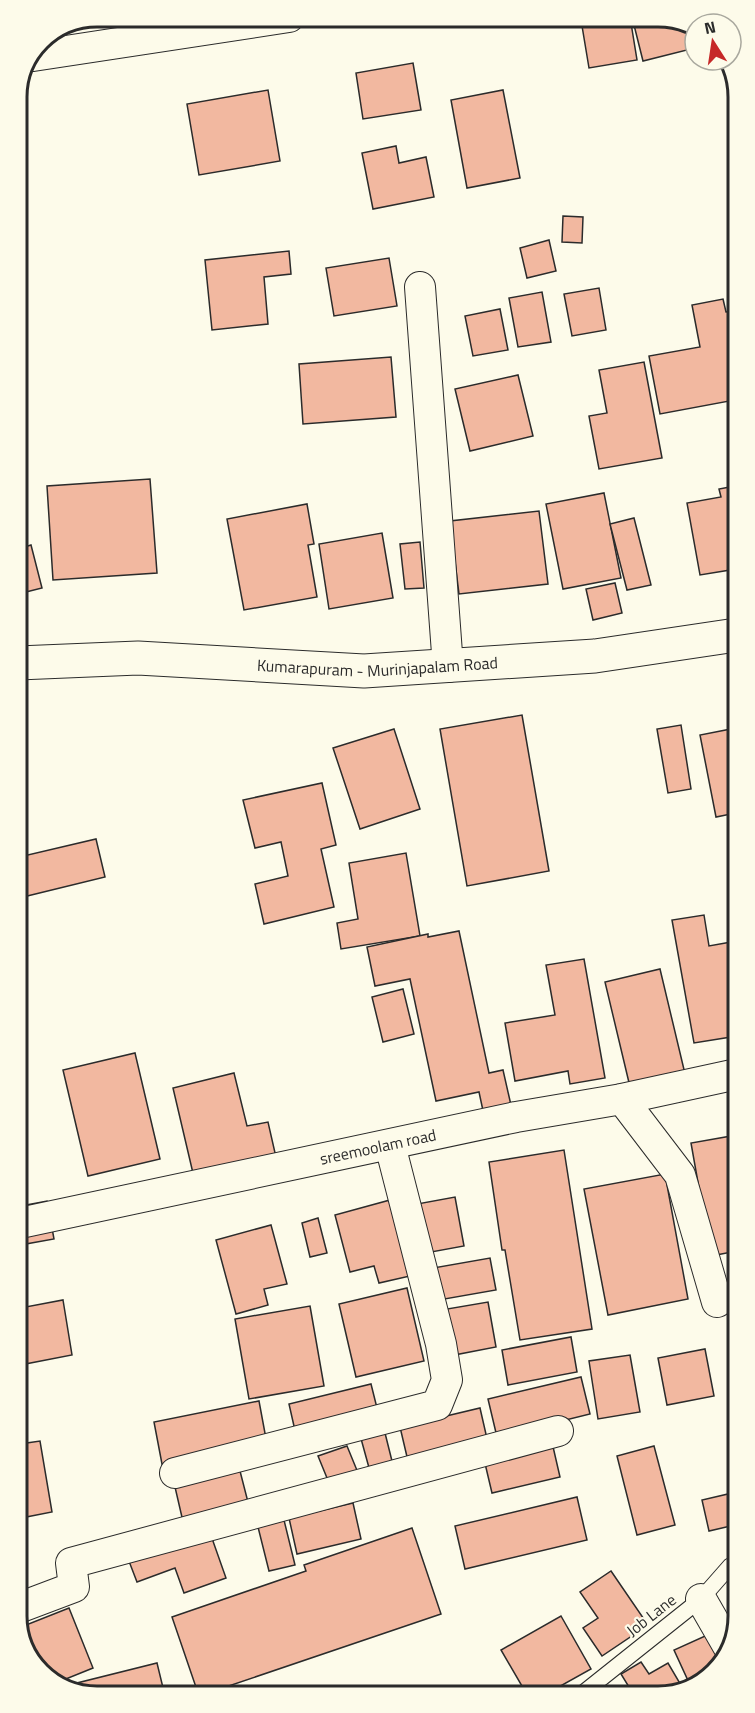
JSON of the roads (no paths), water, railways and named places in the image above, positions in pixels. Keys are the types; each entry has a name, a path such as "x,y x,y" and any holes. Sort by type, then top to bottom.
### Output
{"main road":[{"name":"Kumarapuram - Murinjapalam Road","path":"27,663 138,658 364,671 595,656 728,636"}],"street":[{"path":"41,55 219,27"},
{"path":"420,287 448,667"},
{"name":"sreemoolam road","path":"27,1221 516,1117 622,1099 728,1076"},
{"path":"622,1099 680,1175 717,1302"},
{"path":"175,1473 437,1405 447,1380 441,1344 390,1145"},
{"path":"27,1605 74,1587 71,1563 558,1431"},
{"path":"700,1599 724,1638"}],"lane":[{"name":"Job Lane","path":"592,1686 700,1599 728,1568"}]}
